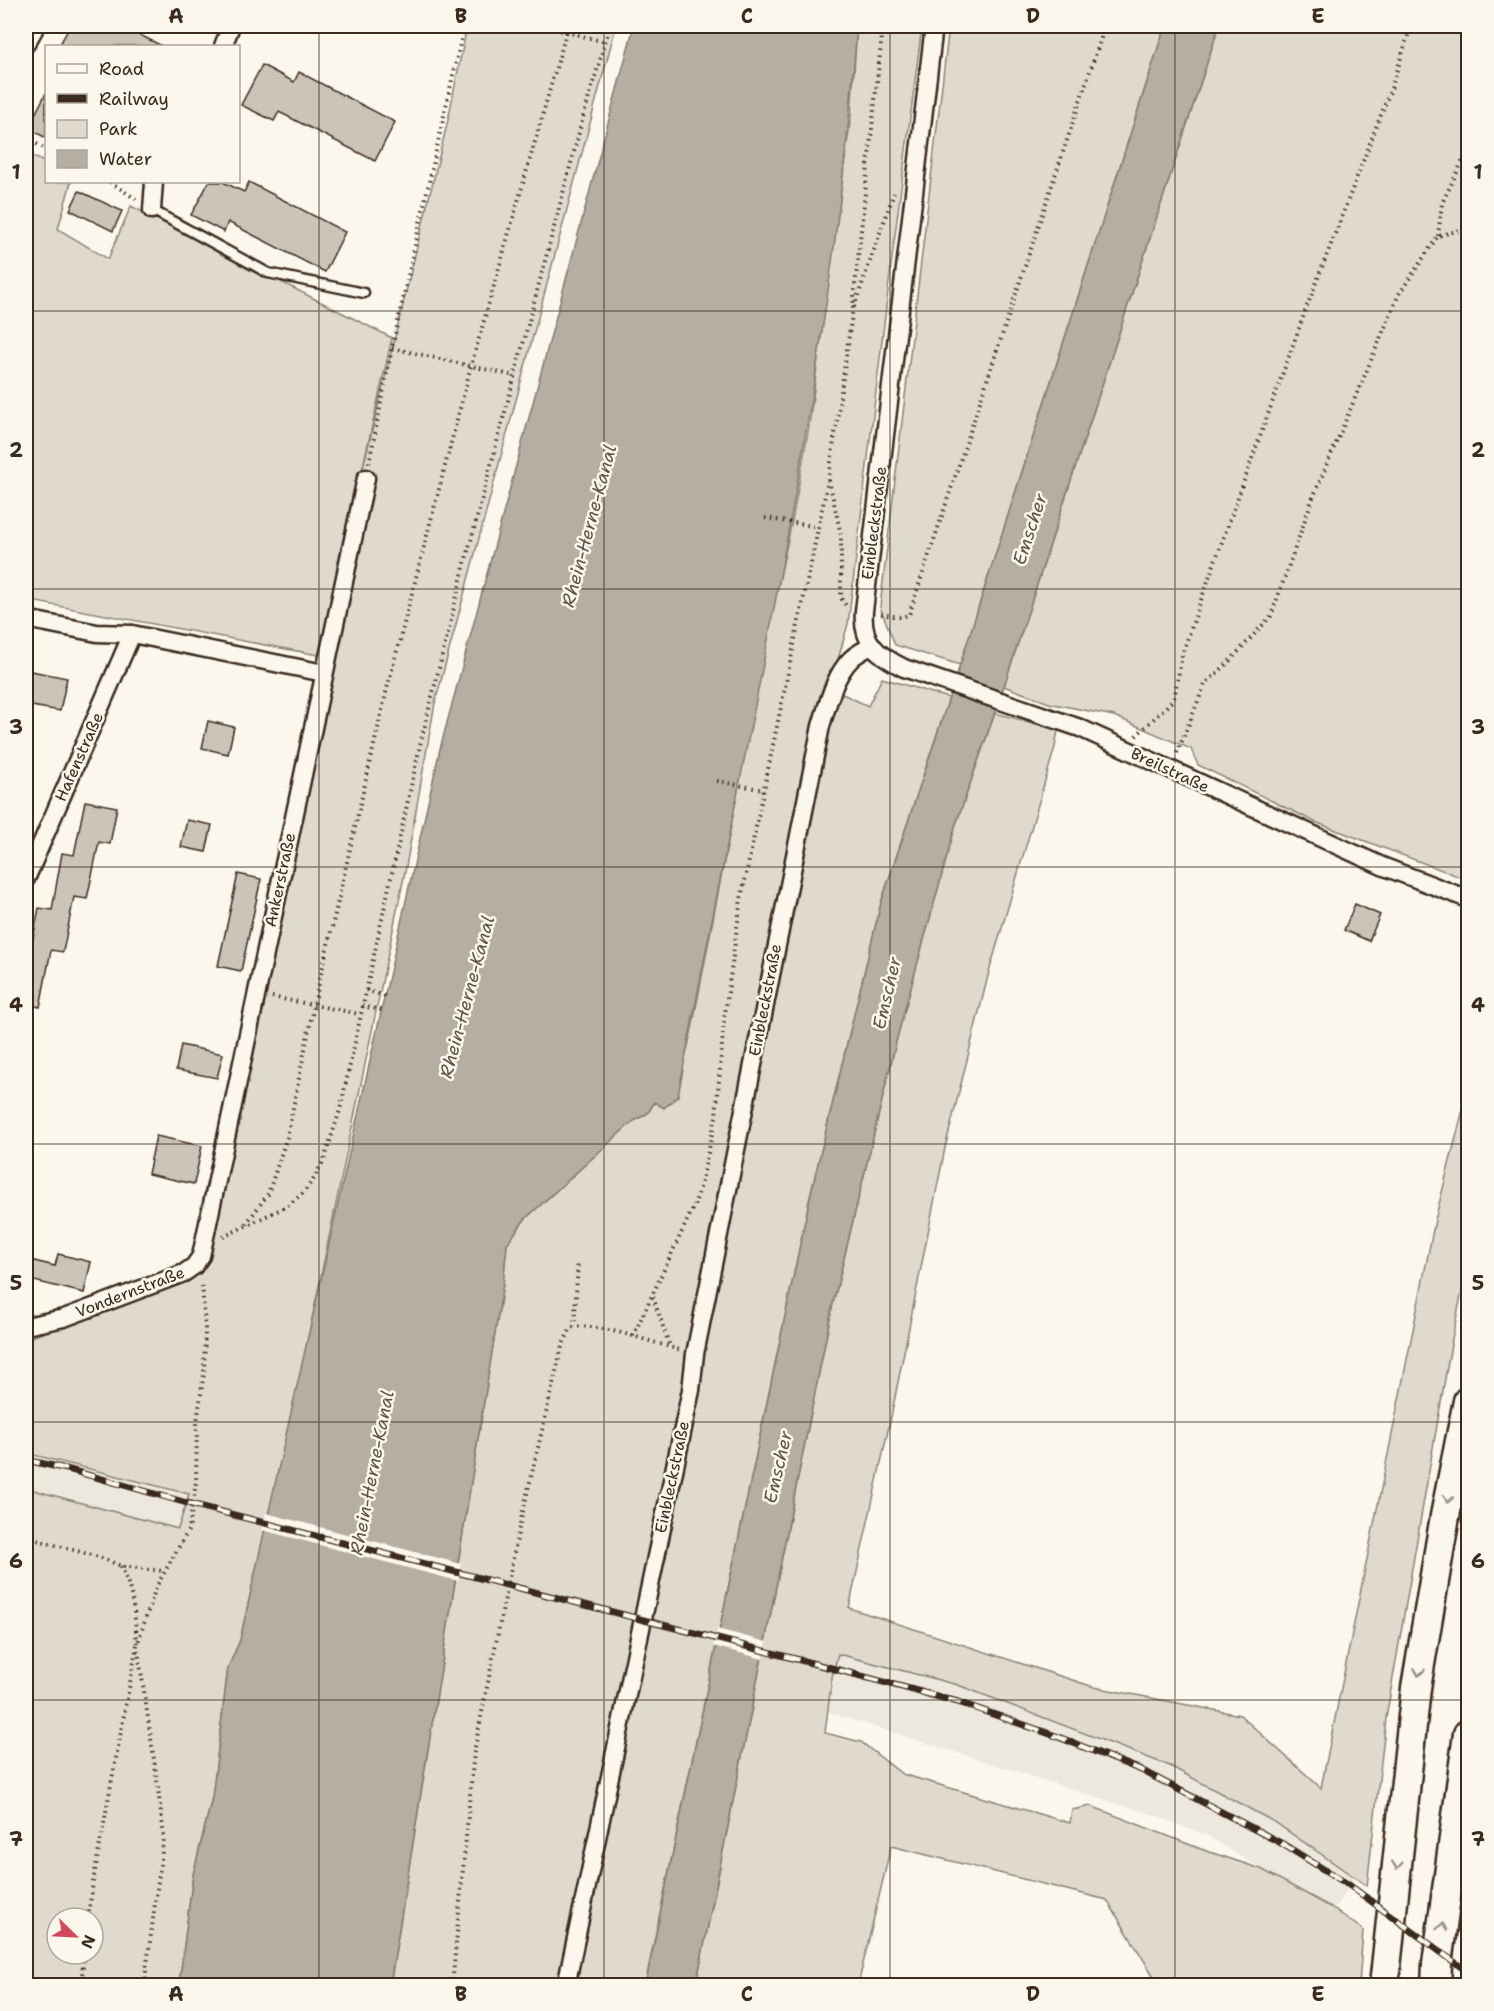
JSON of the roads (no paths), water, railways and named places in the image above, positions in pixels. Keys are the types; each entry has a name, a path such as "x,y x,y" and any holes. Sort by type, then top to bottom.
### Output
{"highway":[{"path":"1384,1986 1416,1688 1445,1515 1468,1401"},
{"path":"1436,1986 1468,1734"}],"street":[{"path":"26,44 36,26"},
{"path":"223,45 231,26"},
{"name":"Einbleckstraße","path":"566,1986 691,1390 694,1354 821,726 833,691 846,666 853,657 872,645 863,629 864,611 934,26"},
{"path":"152,210 154,183"},
{"name":"Ankerstraße","path":"237,1087 366,478"},
{"path":"26,619 97,633 132,634 324,673"},
{"name":"Hafenstraße","path":"26,879 132,634"},
{"name":"Breilstraße","path":"872,645 890,661 904,668 1080,728 1382,866 1468,899"},
{"name":"Vondernstraße","path":"26,1326 64,1318 184,1273 194,1266 201,1256 237,1087"}],"lane":[{"path":"152,210 268,273 364,293"}],"water":[{"name":"Rhein-Herne-Kanal","path":"634,26 857,26 845,161 806,430 783,563 678,1096 664,1108 654,1102 648,1113 632,1122 525,1219 507,1244 503,1284 390,1985 179,1986 193,1875 212,1798 228,1668 240,1640 440,749"},
{"name":"Emscher","path":"1165,26 1219,26 1004,686 955,827 898,1034 832,1308 696,1985 645,1986 810,1197 881,903 960,665"}],"railway":[{"path":"26,1460 835,1669 958,1702 1056,1736 1141,1770 1281,1843 1349,1885 1468,1972"}]}
